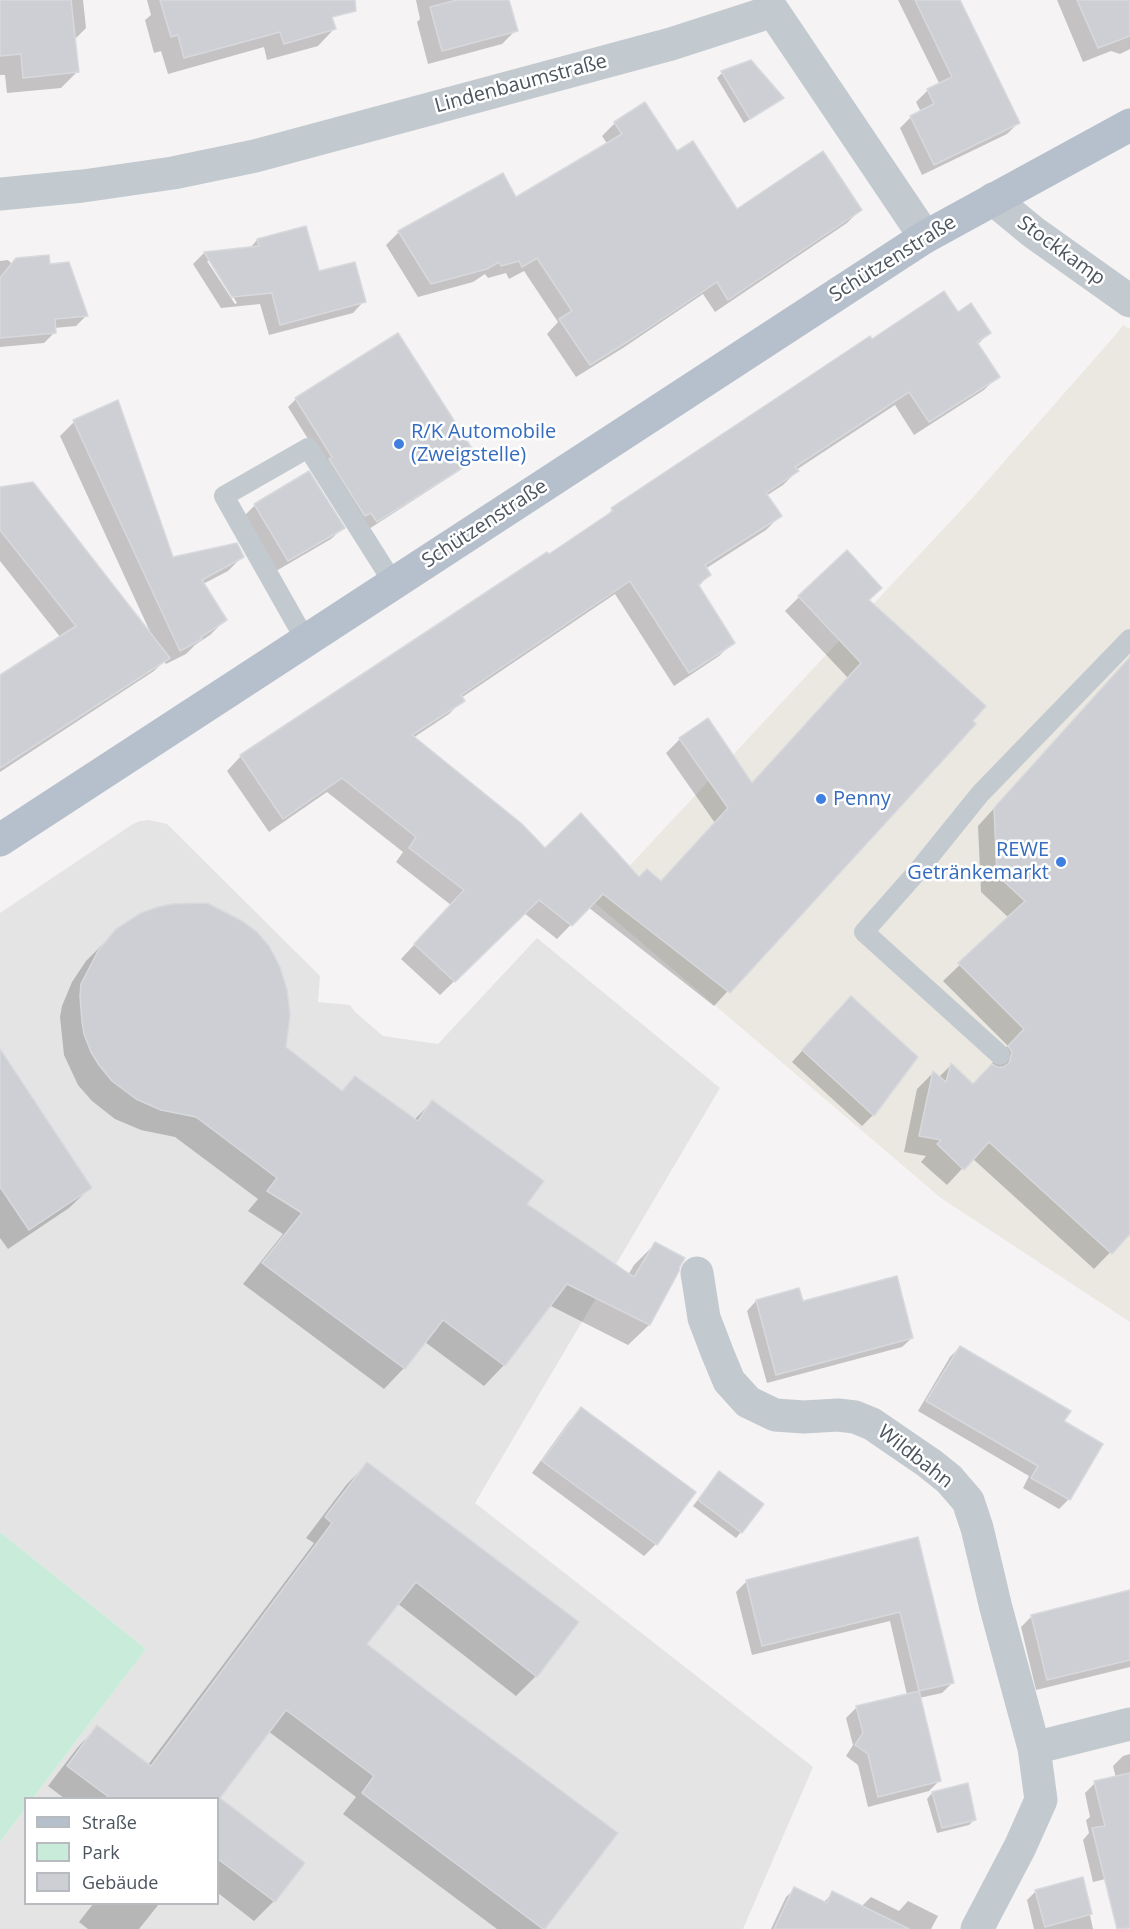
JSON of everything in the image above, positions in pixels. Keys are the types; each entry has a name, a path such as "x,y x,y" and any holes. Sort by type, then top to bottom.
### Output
{"main road":[{"name":"Schützenstraße","path":"0,840 925,237 1130,126"}],"street":[{"name":"Lindenbaumstraße","path":"0,194 83,186 172,173 255,156 671,44 777,6 925,237"},
{"name":"Stockkamp","path":"993,199 1033,232 1130,301"},
{"name":"Wildbahn","path":"697,1273 704,1318 717,1352 729,1381 748,1402 775,1415 804,1417 838,1415 855,1417 872,1424 949,1479 968,1501 1034,1749 1041,1800 1020,1847 977,1929"},
{"path":"1034,1749 1130,1724"}],"lane":[{"path":"306,641 224,496 308,448 394,584"},
{"path":"1000,1055 864,932 917,872 980,794 1130,639"}],"shaded area":[{"path":"1123,325 1130,329 1130,1322 941,1198 595,903 975,495"},
{"path":"149,820 167,824 320,976 318,1002 350,1005 383,1036 438,1044 537,938 720,1088 475,1503 813,1767 743,1929 0,1929 0,1842 24,1810 24,1905 219,1905 219,1797 34,1797 146,1649 0,1532 0,913 140,821"}],"green space":[{"path":"0,1532 146,1649 34,1797 24,1797 24,1810 0,1842"}],"building":[{"path":"0,0 71,0 79,72 23,78 21,54 0,56"},
{"path":"160,0 355,0 356,11 332,17 336,29 284,44 280,32 184,58 178,35 171,37"},
{"path":"457,0 509,0 518,31 442,51 430,7"},
{"path":"915,0 960,0 1020,123 934,165 910,116 934,104 927,89 952,77"},
{"path":"1077,0 1130,0 1130,36 1098,48"},
{"path":"751,60 784,98 750,119 721,71"},
{"path":"645,102 677,151 693,141 737,209 823,151 862,210 728,300 717,282 590,365 559,319 572,311 537,258 522,267 519,261 501,266 499,262 487,269 431,284 398,231 503,173 516,197 622,134 614,122"},
{"path":"306,226 319,271 355,262 366,302 280,325 272,293 232,297 204,252 259,246 257,239"},
{"path":"49,255 50,264 69,262 88,316 55,319 56,333 0,338 0,278 16,258"},
{"path":"944,291 958,312 971,303 991,333 977,342 1000,377 929,422 909,392 795,467 799,471 766,493 782,516 705,565 711,575 698,584 735,643 689,673 630,581 461,695 465,701 412,735 522,824 545,848 581,813 639,877 647,869 661,881 728,808 679,738 708,718 752,783 861,663 798,596 847,550 882,588 869,600 986,706 973,721 976,724 730,993 603,894 572,926 539,900 455,982 414,944 464,890 409,848 416,837 342,778 283,819 240,755 547,552 549,554 613,511 611,508 870,336 872,339"},
{"path":"398,333 478,458 377,522 371,513 365,516 329,459 332,457 295,398"},
{"path":"118,400 173,557 237,543 244,557 202,580 227,620 201,637 202,639 180,651 73,420"},
{"path":"309,471 345,528 288,561 254,504"},
{"path":"33,482 170,658 0,768 0,675 76,626 0,530 0,487"},
{"path":"1130,657 1130,1234 1112,1254 989,1142 964,1170 937,1144 941,1140 919,1136 933,1071 946,1082 951,1063 973,1084 992,1064 1003,1067 1009,1063 1012,1052 1008,1046 1024,1029 958,963 1025,901 997,875 994,808"},
{"path":"207,903 242,921 257,932 269,946 280,967 287,990 290,1015 286,1047 342,1091 355,1076 418,1121 432,1100 544,1181 527,1204 634,1277 655,1242 685,1258 650,1325 567,1284 505,1366 443,1320 405,1369 262,1263 302,1213 267,1191 277,1178 196,1117 161,1110 136,1099 112,1081 91,1052 82,1022 81,984 98,951 116,929 141,913 158,907 172,904"},
{"path":"851,996 918,1057 874,1116 802,1050"},
{"path":"0,1049 92,1188 29,1230 0,1187"},
{"path":"897,1276 913,1338 776,1375 756,1300 799,1288 803,1301"},
{"path":"960,1346 1071,1411 1064,1421 1103,1444 1070,1500 1031,1478 1038,1466 926,1401"},
{"path":"581,1407 696,1492 657,1545 542,1461"},
{"path":"367,1462 579,1622 537,1677 416,1582 367,1644 618,1833 545,1929 362,1793 374,1776 286,1710 220,1798 305,1863 275,1902 219,1860 219,1797 109,1797 67,1766 97,1725 151,1766 332,1523 325,1517"},
{"path":"719,1471 764,1504 742,1533 698,1500"},
{"path":"918,1537 954,1683 919,1691 900,1612 762,1646 746,1580"},
{"path":"1130,1590 1130,1660 1047,1680 1031,1615"},
{"path":"919,1691 941,1781 878,1797 868,1754 855,1745 863,1733 856,1706"},
{"path":"1130,1773 1130,1928 1117,1929 1092,1828 1105,1826 1094,1781"},
{"path":"968,1783 976,1820 942,1828 932,1792"},
{"path":"1083,1877 1092,1914 1045,1927 1035,1890"},
{"path":"794,1887 827,1903 832,1891 909,1929 774,1929"}],"place":[{"name":"R/K Automobile (Zweigstelle)","path":"399,444"},
{"name":"Penny","path":"821,799"},
{"name":"REWE Getränkemarkt","path":"1061,862"}]}
